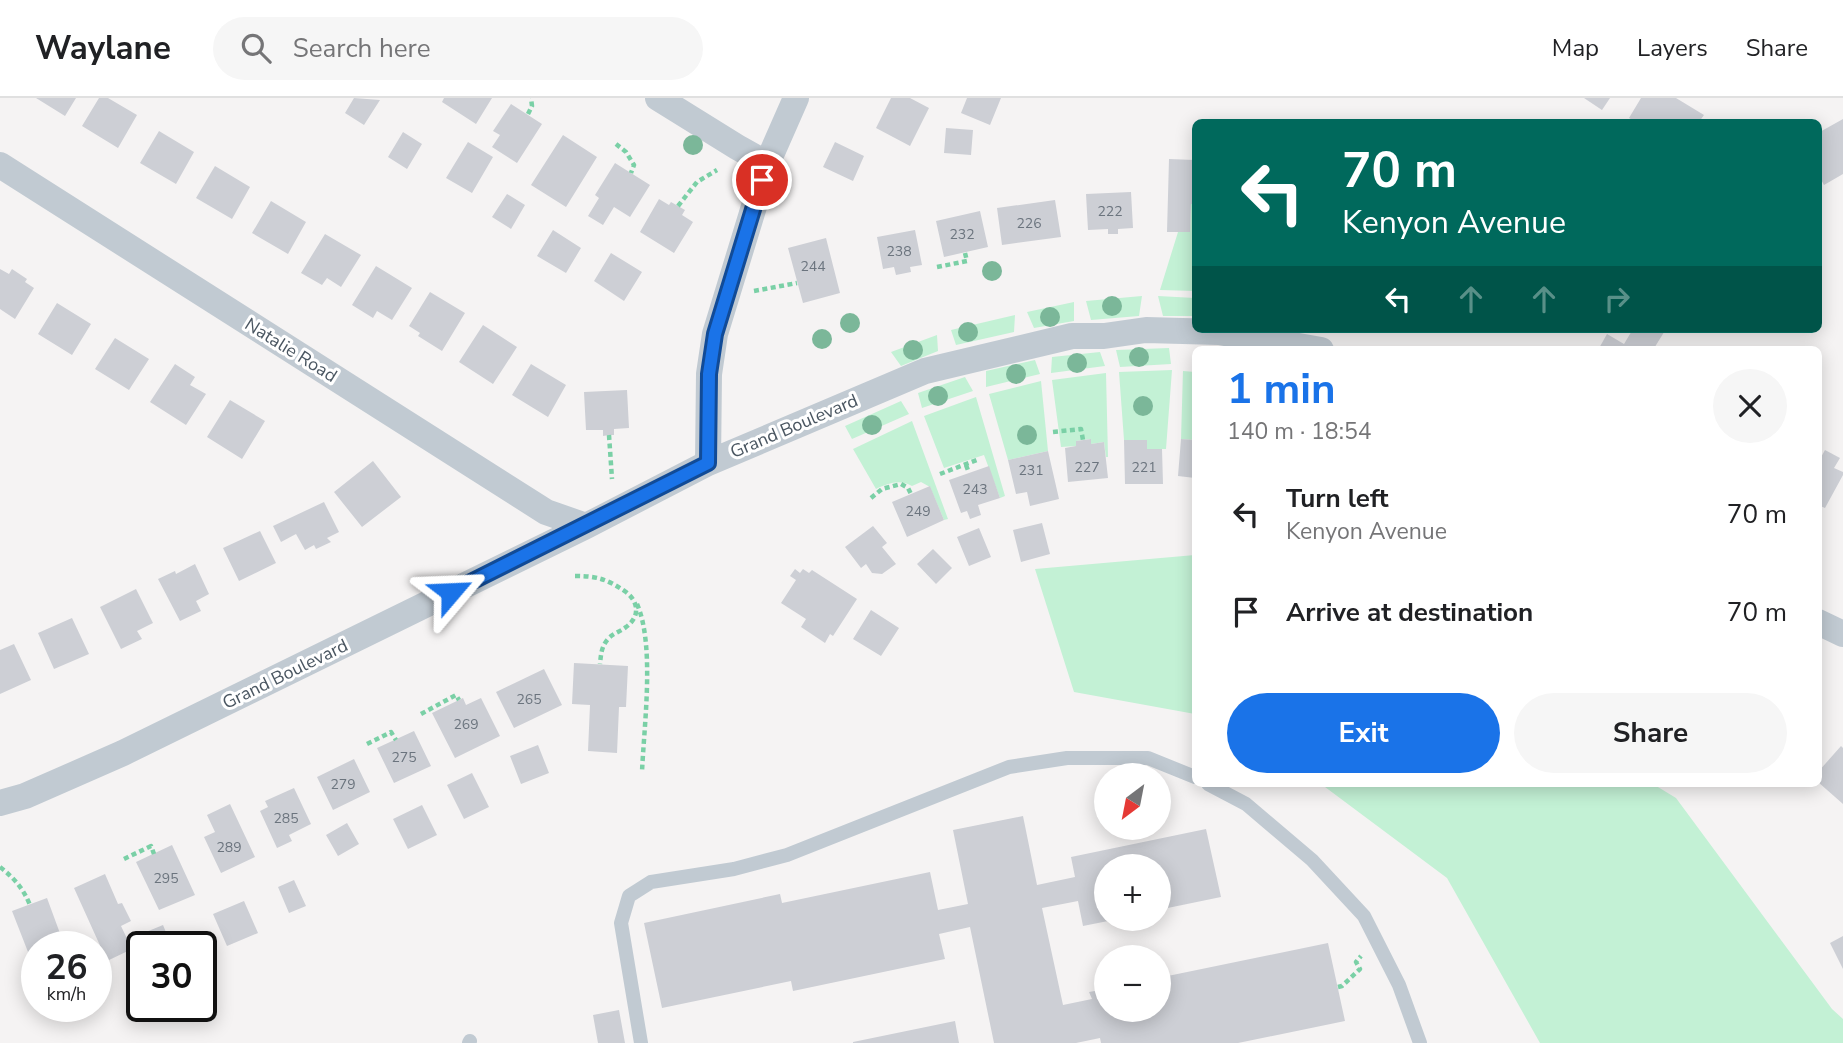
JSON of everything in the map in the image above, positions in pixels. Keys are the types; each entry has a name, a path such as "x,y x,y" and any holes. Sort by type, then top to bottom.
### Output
{"street":[{"path":"658,98 767,164"},
{"path":"708,463 709,374 715,334 767,164 796,98"},
{"name":"Natalie Road","path":"0,165 546,512 586,526"},
{"name":"Grand Boulevard","path":"0,803 26,796 123,753 586,526 708,463 925,371 1072,336 1104,336 1146,330 1192,331"},
{"name":"Grand Boulevard","path":"1225,333 1298,346"},
{"path":"1822,624 1843,634"}],"lane":[{"path":"641,1043 621,923 629,897 650,882 734,869 787,855 1009,767 1068,758 1148,758 1192,776"},
{"path":"1214,787 1246,804 1312,860 1364,916 1399,985 1420,1043"}],"path":[{"path":"528,114 532,106 531,98"},
{"path":"616,144 632,159 634,165 631,173"},
{"path":"678,206 697,183 717,170"},
{"path":"937,267 967,261 965,253"},
{"path":"730,283 757,291 797,283"},
{"path":"1053,432 1081,429 1083,440"},
{"path":"609,435 612,479"},
{"path":"940,474 977,460"},
{"path":"966,465 969,473"},
{"path":"871,498 882,489 901,484 908,488 911,494"},
{"path":"575,576 596,576 613,583 630,595 643,618 646,641 642,772"},
{"path":"600,664 601,650 606,641 627,627 636,614 636,604"},
{"path":"421,714 456,695 458,700"},
{"path":"367,744 391,733 396,740"},
{"path":"124,859 151,846 154,853"},
{"path":"0,867 24,891 30,905"},
{"path":"1338,987 1360,969 1356,962 1377,940"}],"green space":[{"path":"1192,204 1192,291 1160,290 1178,232 1190,232"},
{"path":"1142,296 1139,316 1091,320 1086,301"},
{"path":"1158,296 1192,298 1192,316 1163,316"},
{"path":"1074,302 1074,321 1034,328 1027,312"},
{"path":"1015,315 1014,332 956,345 951,330"},
{"path":"937,335 938,351 901,366 891,352"},
{"path":"1169,348 1171,364 1120,367 1116,350"},
{"path":"1100,352 1105,366 1051,373 1052,357"},
{"path":"1035,360 1040,374 986,387 986,371"},
{"path":"1172,370 1166,449 1147,449 1147,440 1124,440 1119,372"},
{"path":"1183,371 1192,372 1192,440 1181,439"},
{"path":"1106,373 1108,457 1104,442 1091,444 1090,439 1076,441 1076,446 1061,447 1052,380"},
{"path":"965,377 973,391 922,408 918,393"},
{"path":"1041,381 1048,451 1008,460 989,394"},
{"path":"976,397 1005,496 1000,498 984,455 944,468 924,416"},
{"path":"901,401 909,414 852,439 845,426"},
{"path":"912,421 948,519 944,520 930,487 921,482 912,486 894,483 876,489 853,449"},
{"path":"1192,555 1192,713 1074,692 1035,569"},
{"path":"1325,787 1658,787 1676,798 1832,1009 1843,1019 1843,1043 1540,1043 1447,878"}],"building":[{"path":"36,98 76,98 65,116"},
{"path":"99,98 108,98 137,115 118,148 82,126"},
{"path":"354,98 380,100 364,125 345,113"},
{"path":"444,98 492,98 476,124 442,102"},
{"path":"891,98 910,98 929,108 910,146 876,128"},
{"path":"967,98 1001,98 990,125 961,113"},
{"path":"1584,98 1610,98 1602,110"},
{"path":"1641,98 1676,98 1704,115 1701,119 1629,118"},
{"path":"511,104 542,124 517,163 492,147 500,135 493,131"},
{"path":"1843,119 1843,174 1824,185 1822,181 1822,131"},
{"path":"946,128 973,130 971,155 944,153"},
{"path":"159,131 194,152 176,184 140,163"},
{"path":"403,132 422,144 407,169 388,157"},
{"path":"563,135 597,157 566,207 531,185"},
{"path":"468,142 493,157 472,193 446,178"},
{"path":"835,142 864,156 853,181 823,167"},
{"path":"1169,159 1192,160 1190,232 1167,232"},
{"path":"615,163 650,185 630,217 614,207 603,225 588,216 599,198 595,195"},
{"path":"215,166 250,187 232,219 196,198"},
{"path":"1131,192 1133,228 1118,229 1118,234 1108,234 1108,229 1088,230 1086,194"},
{"path":"507,194 525,205 511,229 492,217"},
{"path":"659,199 685,210 682,215 693,222 674,253 640,232"},
{"path":"1055,200 1061,237 1002,245 997,208"},
{"path":"271,201 306,222 288,254 252,233"},
{"path":"980,211 988,247 944,257 936,221"},
{"path":"553,230 581,248 566,273 537,256"},
{"path":"915,230 922,265 910,267 911,272 896,275 894,267 883,269 877,237"},
{"path":"325,234 361,255 341,287 327,278 322,285 301,273"},
{"path":"826,238 840,293 803,303 788,248"},
{"path":"611,253 642,272 624,301 594,281"},
{"path":"376,266 412,288 392,320 377,311 373,318 352,305"},
{"path":"0,269 9,274 12,269 27,279 25,282 34,288 15,319 0,309"},
{"path":"430,292 465,313 442,351 418,336 420,333 409,326"},
{"path":"57,303 91,324 72,355 38,334"},
{"path":"483,325 517,347 493,384 459,362"},
{"path":"1631,333 1664,333 1655,346 1600,346 1607,334 1624,344"},
{"path":"115,338 149,359 129,390 95,369"},
{"path":"175,364 195,377 190,385 206,394 186,425 150,402"},
{"path":"531,364 566,385 548,417 512,395"},
{"path":"627,390 629,428 614,429 614,435 603,436 603,430 586,430 584,392"},
{"path":"230,400 265,421 242,459 207,437"},
{"path":"1091,439 1091,444 1104,442 1108,478 1068,482 1065,448 1076,446 1076,441"},
{"path":"1181,439 1192,440 1192,478 1178,476"},
{"path":"1124,440 1147,440 1147,449 1162,449 1163,484 1125,484"},
{"path":"1825,450 1840,458 1834,468 1843,472 1825,508 1822,507 1822,455"},
{"path":"1048,451 1059,499 1030,506 1027,492 1016,494 1008,460"},
{"path":"373,461 401,497 362,527 334,492"},
{"path":"989,466 1000,498 978,505 981,515 970,519 967,511 961,513 949,480"},
{"path":"930,486 944,520 907,537 892,502"},
{"path":"324,502 339,532 327,538 331,542 316,549 314,545 305,550 296,534 281,542 273,526"},
{"path":"1042,523 1050,554 1021,562 1013,530"},
{"path":"873,526 887,543 882,547 896,564 882,574 872,573 866,564 861,568 845,547"},
{"path":"979,528 991,557 969,566 957,537"},
{"path":"260,531 276,563 239,581 223,548"},
{"path":"933,549 952,568 936,584 917,564"},
{"path":"195,564 209,594 196,601 201,611 180,621 158,579 175,571 176,574"},
{"path":"795,569 800,573 803,569 809,573 812,570 857,599 833,636 830,634 825,643 801,627 806,619 781,603 796,580 790,576"},
{"path":"136,589 153,623 137,631 142,639 121,649 100,607"},
{"path":"871,610 899,628 881,656 853,639"},
{"path":"72,618 89,654 54,669 38,633"},
{"path":"14,644 31,680 0,694 0,650"},
{"path":"574,663 628,666 626,707 619,707 617,753 588,751 590,705 572,704"},
{"path":"544,669 562,705 514,728 496,692"},
{"path":"463,698 466,705 481,698 500,736 455,758 432,713"},
{"path":"414,731 431,766 394,783 377,748"},
{"path":"538,745 549,773 521,784 510,756"},
{"path":"1841,746 1843,804 1822,786 1822,767"},
{"path":"354,759 370,792 333,810 317,777"},
{"path":"472,773 489,807 464,819 447,785"},
{"path":"294,788 311,824 289,835 292,841 277,848 260,811 268,807 265,801"},
{"path":"230,804 255,857 221,873 204,837 215,832 207,815"},
{"path":"422,805 437,835 408,849 393,819"},
{"path":"1023,816 1037,885 1075,877 1071,857 1153,840 1171,840 1171,836 1206,829 1221,897 1171,907 1171,854 1094,854 1094,924 1083,926 1078,901 1042,908 1063,1005 1092,999 1089,992 1094,991 1094,1022 1171,1022 1171,975 1328,943 1345,1021 1238,1043 1101,1043 1100,1038 1076,1043 994,1043 970,927 939,934 945,959 793,991 791,981 662,1008 644,923 780,894 782,903 930,872 938,910 968,904 953,830"},
{"path":"347,823 359,844 338,856 326,835"},
{"path":"172,845 195,895 159,910 136,862"},
{"path":"105,874 118,904 122,903 131,921 121,926 126,936 126,952 112,959 112,931 93,931 74,888"},
{"path":"294,880 306,906 289,913 278,887"},
{"path":"47,898 59,931 21,931 21,934 12,911"},
{"path":"244,901 258,933 227,946 213,914"},
{"path":"163,925 165,931 148,931"},
{"path":"1843,936 1843,969 1830,943"},
{"path":"619,1010 625,1043 598,1043 593,1015"},
{"path":"955,1021 959,1043 853,1043 853,1042"}],"route":[{"path":"451,592 708,463 709,374 715,334 762,180"}]}
